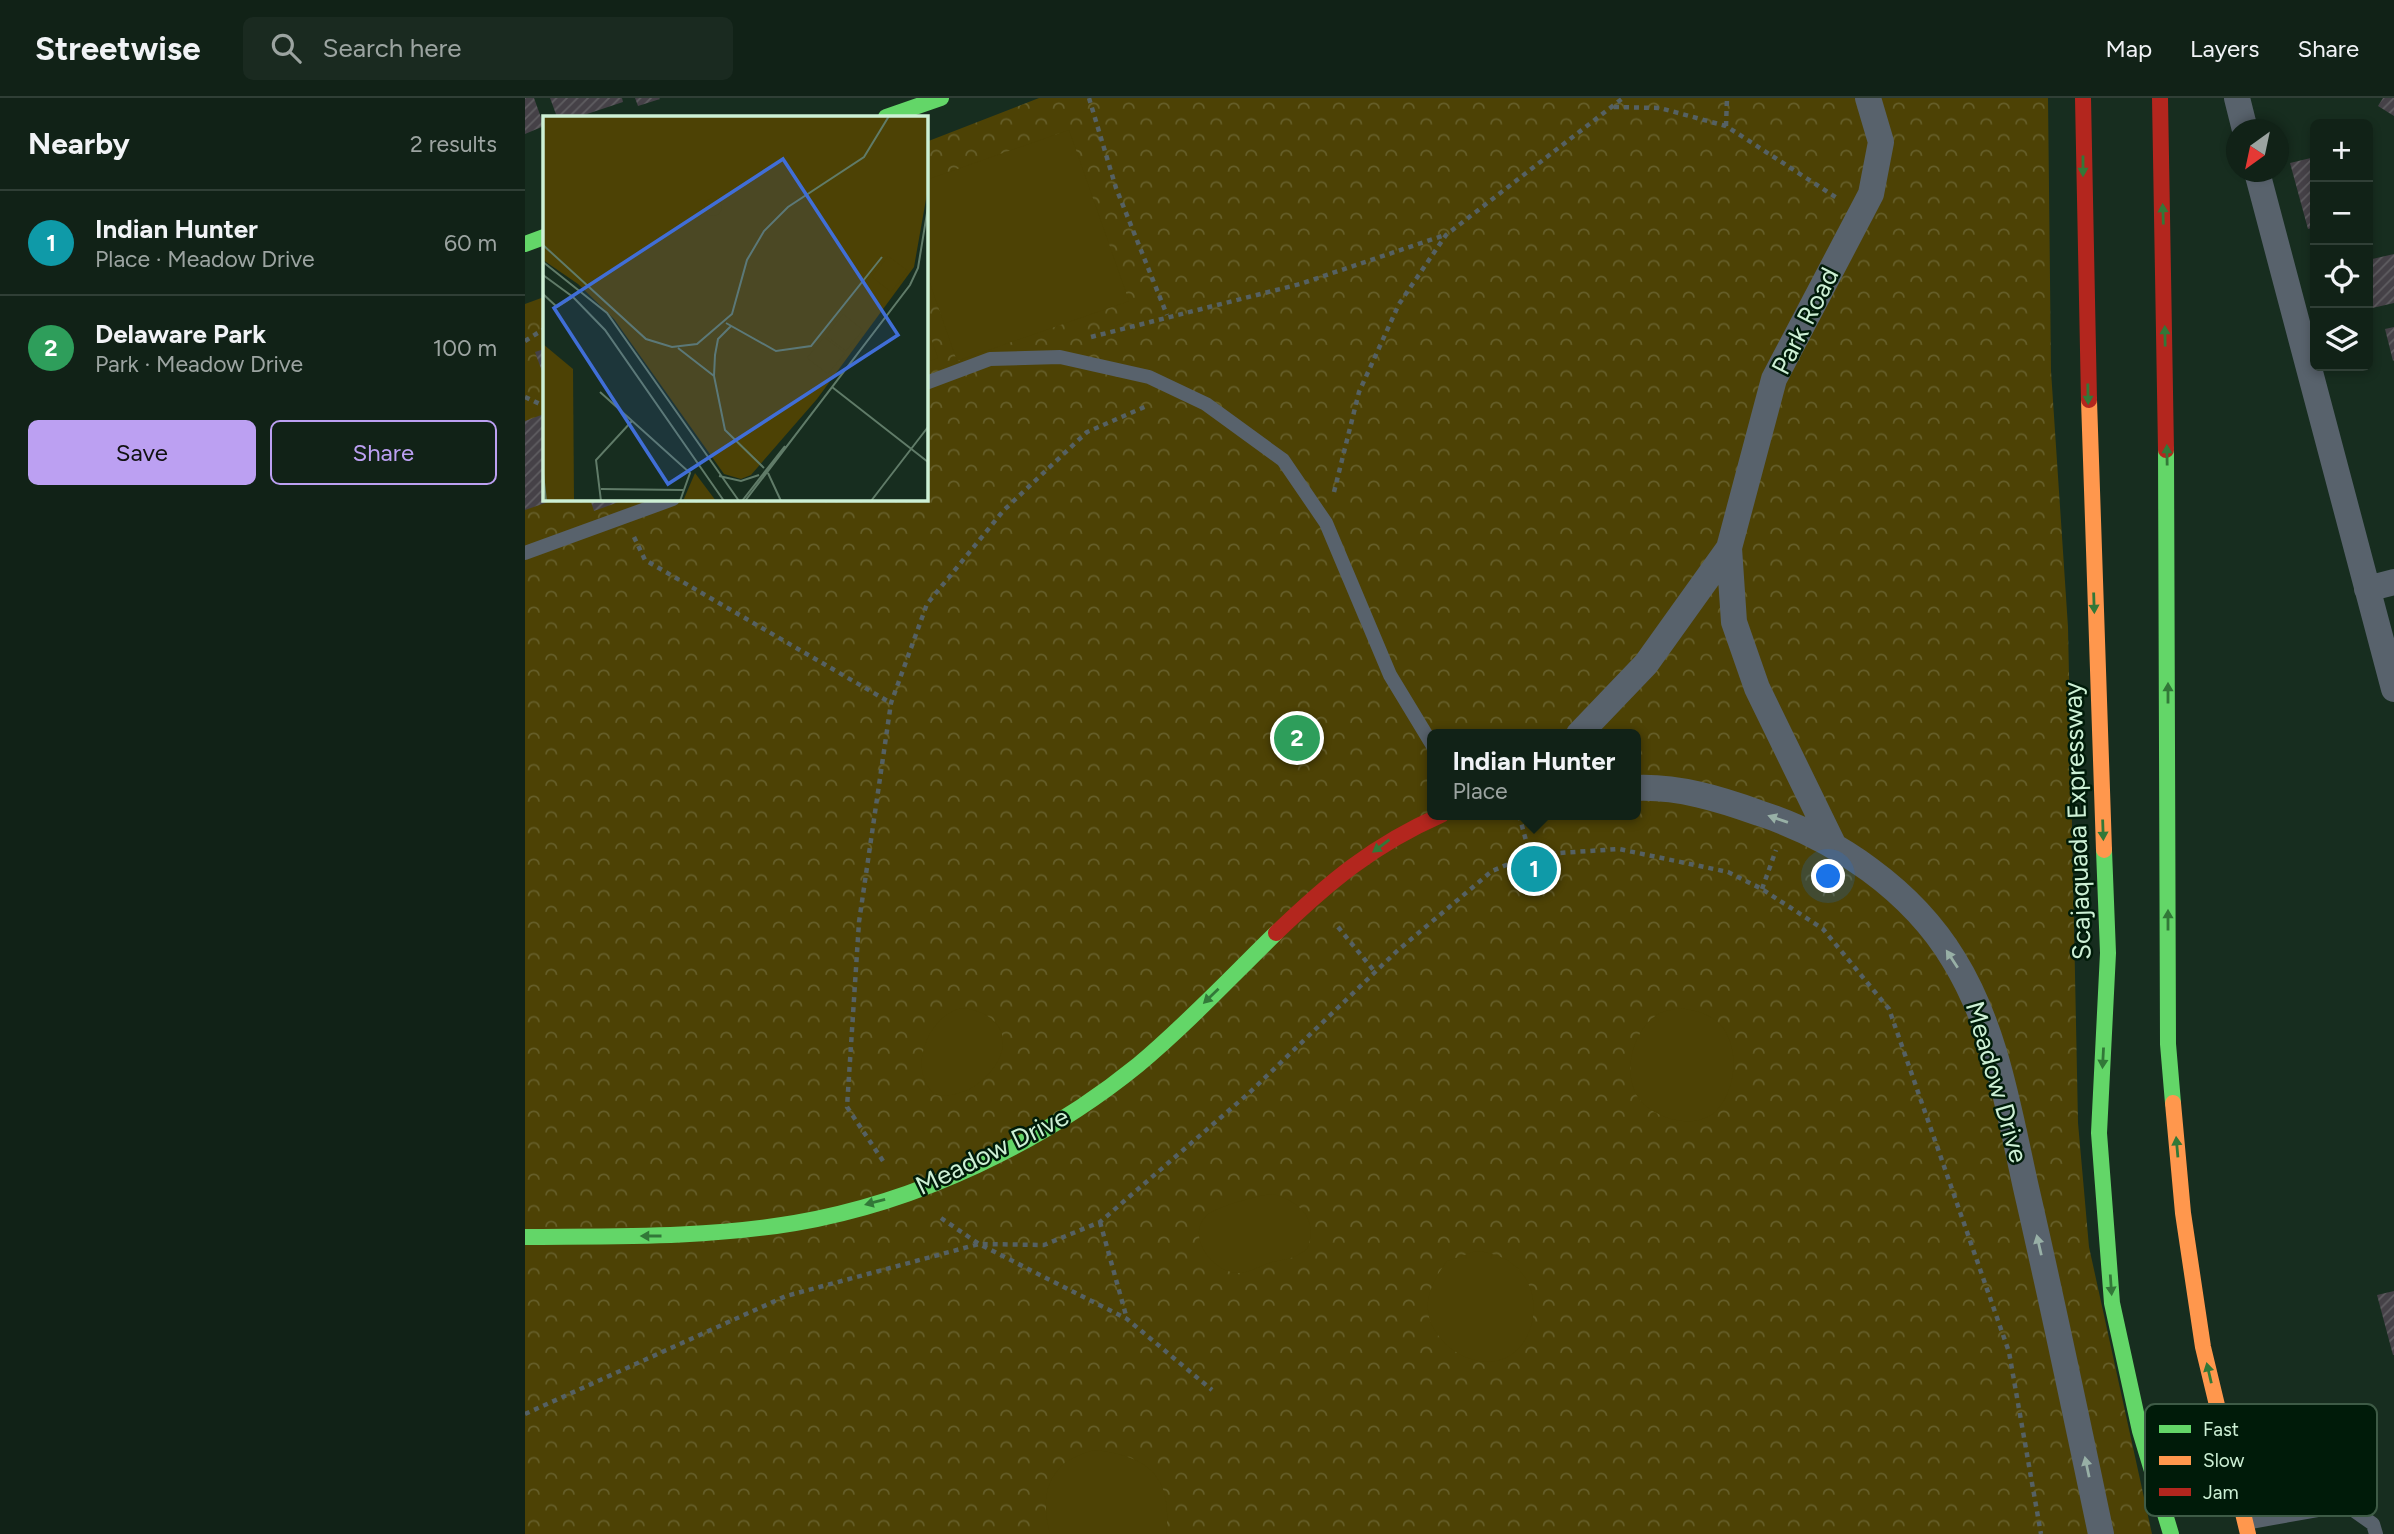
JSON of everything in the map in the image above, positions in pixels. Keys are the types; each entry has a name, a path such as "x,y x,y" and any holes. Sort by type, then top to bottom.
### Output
{"main road":[{"path":"889,116 941,98"},
{"name":"Scajaquada Expressway","path":"2083,98 2091,535 2108,953 2099,1133 2112,1303 2145,1448"},
{"path":"2160,98 2167,508 2168,1044 2183,1213 2203,1347 2217,1404"},
{"path":"525,244 543,237"},
{"name":"Meadow Drive","path":"525,1237 679,1236 796,1223 906,1194 947,1178 1040,1133 1114,1086 1313,898 1395,836 1430,820"},
{"name":"Scajaquada Expressway","path":"2166,1516 2171,1534"}],"street":[{"name":"Park Road","path":"1833,844 1757,688 1734,622 1729,548 1774,379 1871,194 1881,142 1868,98"},
{"path":"2237,98 2242,119"},
{"path":"2260,182 2394,689"},
{"name":"Park Road","path":"1584,729 1646,664 1729,548"},
{"path":"2367,589 2394,582"},
{"name":"Meadow Drive","path":"1641,789 1710,796 1787,822 1833,844 1913,907 1954,958 1982,1012 2004,1090 2101,1534"}],"lane":[{"path":"927,383 990,359 1059,357 1149,377 1206,404 1283,460 1326,523 1390,675 1427,736"},
{"path":"525,553 670,500"},
{"path":"2246,1528 2298,1516"},
{"path":"2362,1516 2373,1524 2376,1534"}],"path":[{"path":"1089,98 1116,188 1167,315"},
{"path":"1326,523 1359,392 1399,304 1446,235 1623,98"},
{"path":"1726,126 1727,98"},
{"path":"1613,107 1660,108 1726,126 1861,214"},
{"path":"1090,337 1167,315 1300,284 1446,235"},
{"path":"525,341 543,330"},
{"path":"1179,391 1087,432 1004,510 927,604 891,704 859,922 847,1107 906,1194 979,1244 1127,1319 1212,1390"},
{"path":"525,397 542,405"},
{"path":"634,537 645,560 891,704"},
{"path":"1520,820 1530,855"},
{"path":"1762,888 1787,822"},
{"path":"525,1414 786,1296 979,1244 1044,1245 1101,1222 1249,1093 1375,972 1492,871 1530,855 1619,849 1728,872 1762,888 1823,929 1889,1009 2009,1352 2041,1534"},
{"path":"1313,898 1375,972"},
{"path":"1101,1222 1127,1319"}],"green space":[{"path":"1039,98 2048,98 2051,371 2068,627 2078,1123 2089,1247 2145,1502 2145,1516 2148,1516 2152,1534 525,1534 525,304 543,297 543,500 927,500 927,142"},
{"path":"1069,130 1129,301 957,361 927,275 927,180"},
{"path":"927,327 938,358 927,362"},
{"path":"964,1008 987,1016 1000,1028 1003,1043 999,1059 974,1087 956,1094 936,1095 927,1085 922,1072 925,1044 941,1020 951,1012"},
{"path":"1680,1008 1702,1013 1715,1020 1723,1028 1733,1051 1732,1078 1723,1102 1716,1111 1697,1120 1676,1120 1655,1112 1639,1099 1631,1078 1630,1067 1635,1044 1646,1024 1660,1013"},
{"path":"1273,1194 1292,1202 1305,1214 1311,1229 1307,1249 1294,1257 1241,1273 1231,1272 1213,1262 1201,1244 1199,1234 1200,1225 1206,1216 1228,1205"},
{"path":"1476,1251 1504,1259 1523,1274 1532,1294 1533,1316 1527,1337 1514,1353 1495,1361 1471,1359 1450,1348 1434,1329 1428,1311 1433,1285 1447,1261"},
{"path":"1095,1450 1130,1458 1153,1473 1161,1484 1165,1498 1166,1534 1050,1534 1046,1505 1051,1480 1067,1462"}],"building":[{"path":"525,98 534,98 543,126 525,134"},
{"path":"550,98 622,98 623,102 581,116 557,116"},
{"path":"635,98 659,98 660,99 638,106"},
{"path":"2383,98 2394,98 2394,116 2378,106"},
{"path":"2310,158 2310,228 2308,229 2290,163"},
{"path":"2394,254 2394,303 2373,308 2373,259"},
{"path":"2394,327 2394,360 2393,361 2385,329"},
{"path":"543,349 543,374 535,352"},
{"path":"543,414 543,500 554,500 525,510 525,421"},
{"path":"590,500 624,500 594,511"},
{"path":"2394,1291 2394,1355 2393,1355 2377,1295"}],"traffic: fast":[{"path":"889,116 941,98"},
{"path":"525,244 543,237"},
{"path":"2166,450 2168,1044 2173,1103"},
{"path":"2104,850 2108,953 2099,1133 2112,1303 2145,1448"},
{"path":"525,1237 660,1235 762,1228 841,1213 932,1184 1020,1144 1101,1093 1174,1033 1276,933"},
{"path":"2166,1516 2171,1534"}],"traffic: slow":[{"path":"2089,400 2104,850"},
{"path":"2173,1103 2183,1213 2203,1347 2217,1404"},
{"path":"2244,1516 2248,1534"}],"traffic: jam":[{"path":"2083,98 2089,400"},
{"path":"2160,98 2166,450"},
{"path":"1276,933 1353,866 1394,839 1431,820"}],"place":[{"name":"Delaware Park","path":"1297,738"},
{"name":"Indian Hunter","path":"1534,869"}]}
